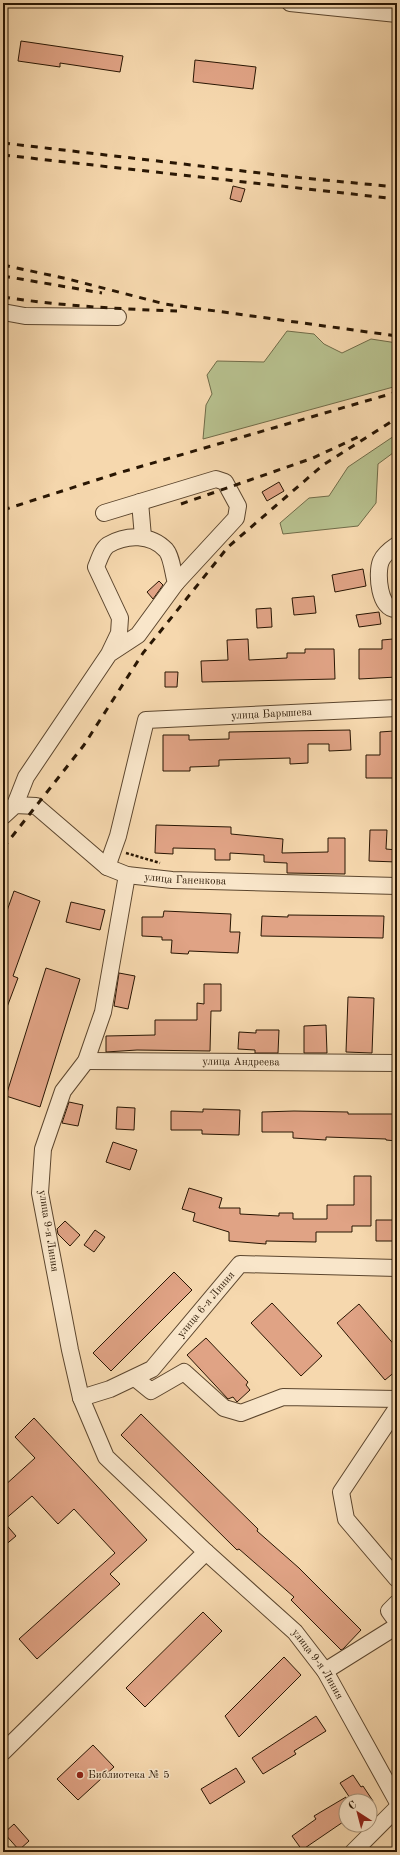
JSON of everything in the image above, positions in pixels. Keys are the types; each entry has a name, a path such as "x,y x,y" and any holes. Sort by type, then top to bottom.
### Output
{"street":[{"path":"290,3 340,6 397,14"},
{"path":"3,312 25,316 118,317"},
{"path":"104,514 216,479 225,482 238,506 236,518 176,583 138,635 109,654"},
{"path":"140,502 143,537"},
{"path":"3,816 15,805 26,777 109,654 119,633 120,618 96,567 100,556 108,545 134,537 153,539 167,551 176,583"},
{"path":"397,545 390,550 381,561 378,576 384,602 388,607 397,609"},
{"name":"улица Барышева","path":"107,867 118,836 146,720 397,708"},
{"name":"улица Ганенкова","path":"15,805 36,806 107,867 126,875 172,880 397,886"},
{"name":"улица 9-я Линия","path":"126,875 103,1012 86,1061 63,1091 43,1149 40,1193 70,1350 81,1398 106,1456 206,1552 295,1632 325,1672 397,1801"},
{"name":"улица Андреева","path":"86,1061 397,1063"},
{"name":"улица 6-я Линия","path":"81,1398 110,1389 152,1370 240,1264 397,1268"},
{"path":"135,1378 151,1391 184,1372 224,1408 241,1413 283,1397 397,1399"},
{"path":"397,1408 340,1492 346,1519 397,1579"},
{"path":"3,1752 206,1552"},
{"path":"397,1603 389,1611 397,1622"},
{"path":"325,1672 397,1626"},
{"path":"353,1852 397,1808"}],"green space":[{"path":"287,331 314,334 324,344 342,353 371,339 397,343 397,386 203,439 206,405 212,394 207,375 217,361 264,362"},
{"path":"397,434 397,450 378,464 376,503 358,526 283,534 280,523 309,498 329,496 348,467"}],"building":[{"path":"21,41 123,56 120,72 60,63 60,67 18,61"},
{"path":"195,60 256,67 253,89 193,82"},
{"path":"233,186 245,189 241,202 230,199"},
{"path":"279,482 284,491 267,501 262,492"},
{"path":"363,569 366,586 335,592 332,575"},
{"path":"159,581 163,585 153,599 147,592"},
{"path":"314,596 316,613 294,615 292,598"},
{"path":"271,608 272,627 257,628 256,609"},
{"path":"379,612 381,624 359,627 356,615"},
{"path":"248,639 249,660 287,658 287,653 305,653 305,649 334,649 335,679 202,682 201,661 228,660 227,640"},
{"path":"393,639 394,648 397,648 397,677 359,679 359,649 382,649 382,640"},
{"path":"165,672 178,672 177,687 165,687"},
{"path":"350,730 351,750 329,751 329,744 308,744 308,763 290,764 290,758 219,760 219,766 190,767 190,771 163,771 163,735 189,735 189,740 229,739 229,732"},
{"path":"394,731 394,778 366,778 366,755 380,755 380,732"},
{"path":"156,825 231,827 231,834 283,839 282,853 328,852 328,838 345,838 345,874 287,873 287,863 264,862 264,855 230,853 230,860 215,860 215,849 173,848 173,854 155,853"},
{"path":"370,830 387,830 386,849 397,850 397,862 369,861"},
{"path":"14,891 40,901 13,976 18,978 4,1015 3,922"},
{"path":"71,902 105,910 100,930 66,922"},
{"path":"164,911 231,914 230,932 240,932 238,953 189,951 188,954 171,953 172,940 162,940 162,937 142,936 142,917 163,917"},
{"path":"288,915 384,916 383,938 261,936 262,916 288,917"},
{"path":"46,968 80,979 40,1107 6,1096"},
{"path":"119,973 135,976 128,1009 114,1006"},
{"path":"204,984 221,984 221,1011 211,1011 210,1051 137,1050 106,1052 106,1036 155,1035 155,1020 197,1020 197,1003 204,1004"},
{"path":"348,997 374,998 372,1053 346,1052"},
{"path":"326,1025 327,1053 304,1053 304,1026"},
{"path":"256,1030 279,1030 278,1053 255,1053 255,1050 238,1049 239,1032 256,1033"},
{"path":"69,1102 83,1105 78,1126 62,1123"},
{"path":"117,1107 135,1108 134,1130 116,1129"},
{"path":"203,1109 240,1110 239,1135 202,1134 202,1130 171,1130 171,1111 203,1112"},
{"path":"262,1112 348,1112 348,1114 397,1114 397,1141 386,1139 326,1137 326,1140 293,1138 293,1132 262,1132"},
{"path":"113,1142 137,1150 130,1170 106,1162"},
{"path":"354,1176 371,1176 371,1226 352,1226 352,1232 316,1232 316,1242 266,1241 266,1244 229,1241 229,1232 193,1221 195,1213 182,1209 189,1188 222,1198 219,1208 240,1208 240,1214 279,1216 279,1213 293,1213 293,1219 327,1219 327,1205 354,1205"},
{"path":"376,1220 396,1220 396,1241 376,1241"},
{"path":"65,1221 80,1235 70,1246 58,1234 57,1229"},
{"path":"95,1230 105,1237 94,1252 84,1245"},
{"path":"174,1272 192,1290 111,1371 93,1353"},
{"path":"272,1303 322,1356 301,1376 251,1323"},
{"path":"359,1304 397,1348 397,1370 385,1380 337,1323"},
{"path":"206,1338 248,1382 246,1385 250,1390 237,1402 233,1397 228,1399 187,1355"},
{"path":"141,1414 258,1529 257,1531 299,1568 361,1630 343,1649 341,1650 291,1600 294,1597 239,1549 237,1550 121,1435"},
{"path":"34,1418 147,1540 110,1574 120,1584 37,1659 19,1639 115,1553 74,1509 58,1524 32,1496 3,1521 3,1487 35,1458 15,1437"},
{"path":"3,1521 16,1536 3,1547"},
{"path":"203,1612 222,1631 145,1707 126,1688"},
{"path":"284,1657 301,1675 239,1737 225,1716"},
{"path":"316,1716 326,1731 294,1751 296,1754 263,1774 252,1758"},
{"path":"93,1745 114,1767 78,1800 57,1779"},
{"path":"236,1768 245,1782 210,1804 201,1789"},
{"path":"353,1775 361,1787 363,1786 368,1793 347,1793 340,1783"},
{"path":"338,1802 338,1825 302,1850 292,1836 316,1819 314,1816"},
{"path":"14,1824 29,1841 19,1850 4,1833"}],"railway":[{"path":"3,143 303,178 397,187"},
{"path":"3,155 397,199"},
{"path":"3,265 68,279 165,304 397,336"},
{"path":"3,276 102,293"},
{"path":"3,297 90,307 177,311"},
{"path":"3,510 115,474 397,392"},
{"path":"3,848 84,745 143,653 228,547 323,465 397,418"},
{"path":"181,504 313,458 360,436"}],"place":[{"name":"Библиотека № 5","path":"80,1775"}]}
